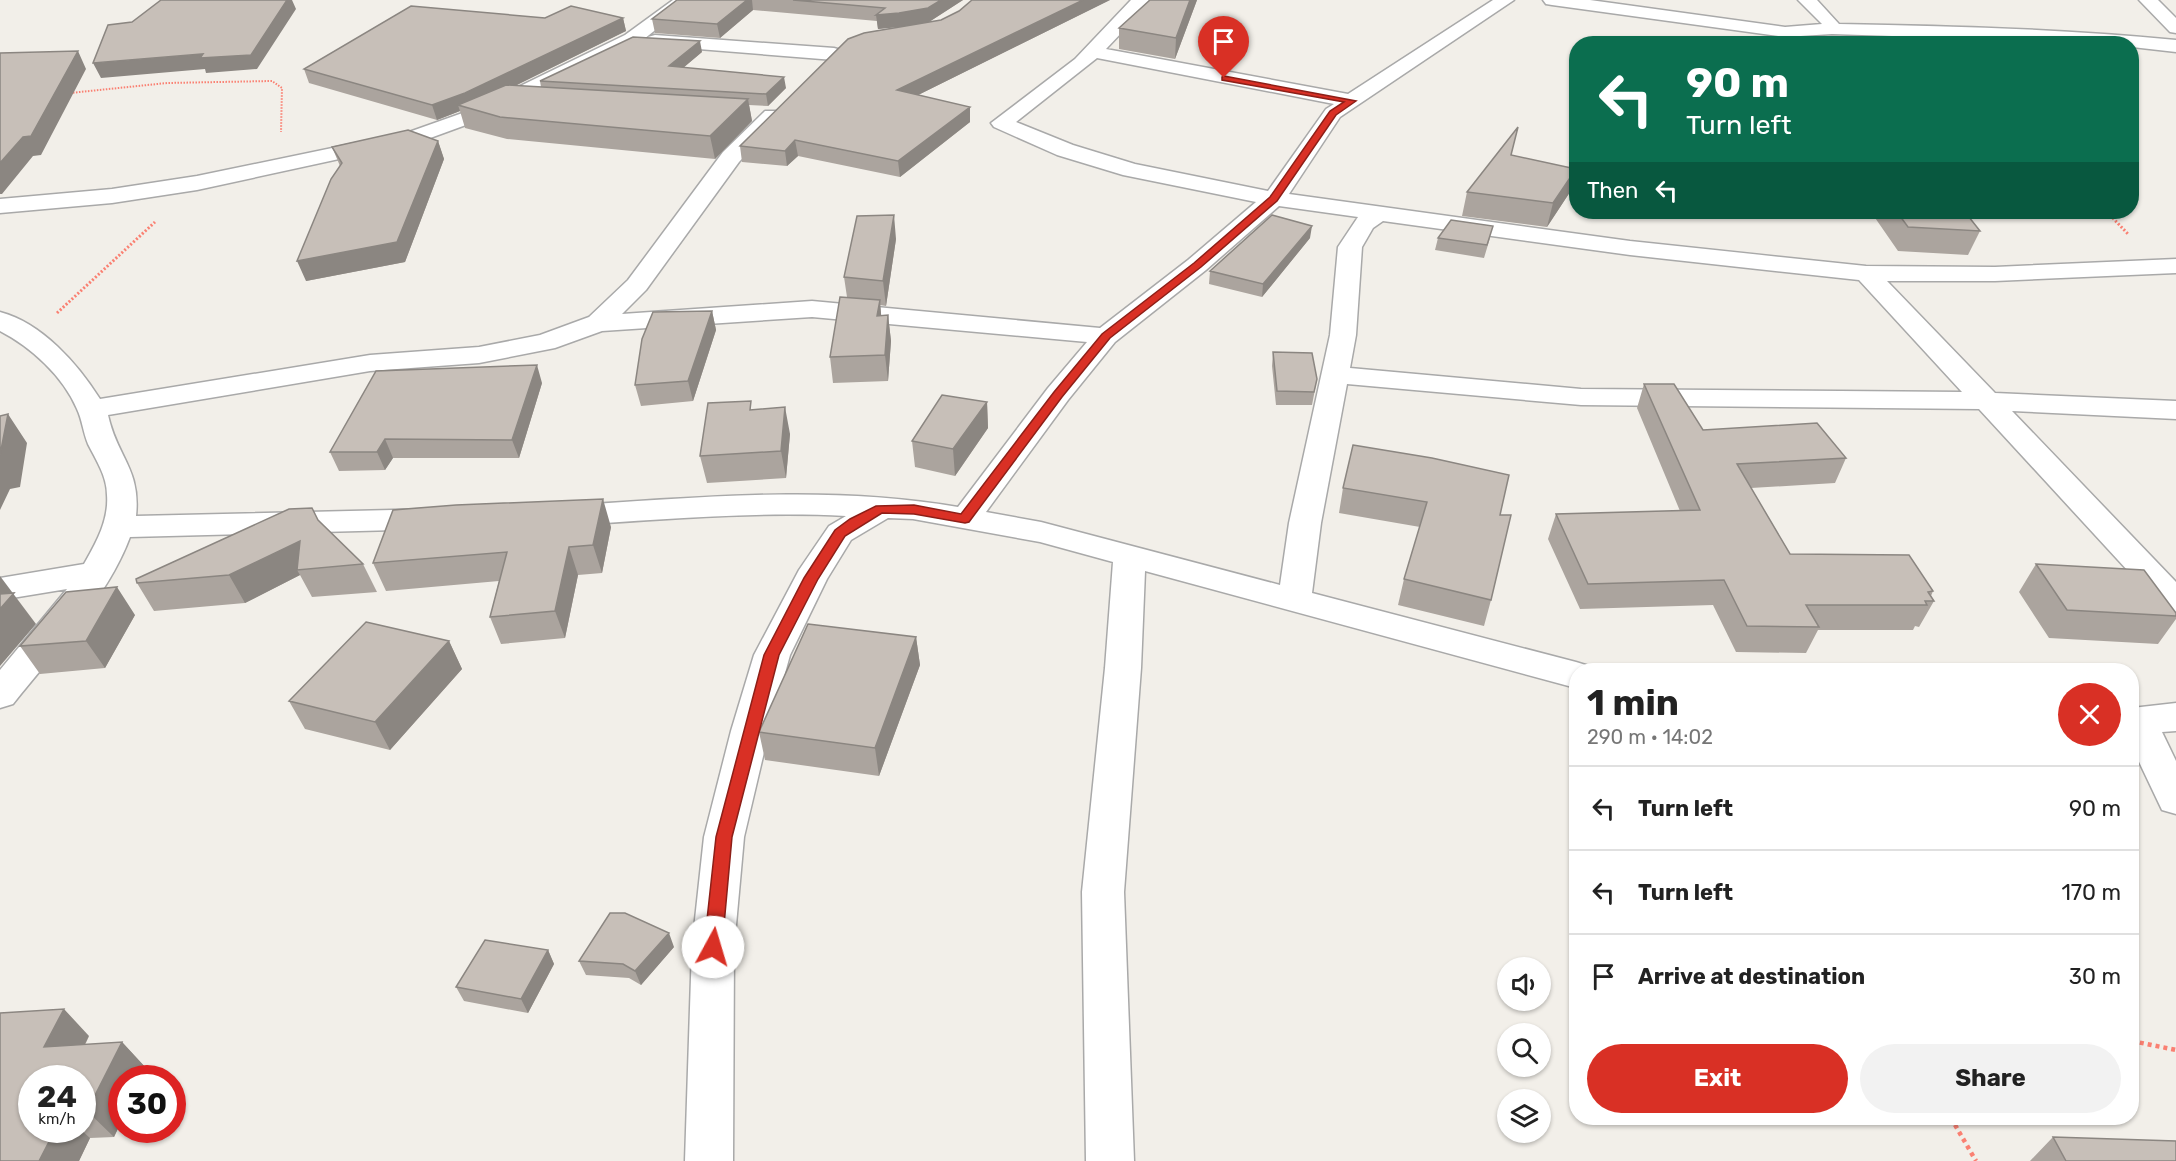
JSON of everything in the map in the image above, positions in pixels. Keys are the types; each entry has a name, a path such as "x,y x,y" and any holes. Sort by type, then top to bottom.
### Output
{"street":[{"path":"0,206 112,196 197,183 415,137 478,114 633,39 684,0"},
{"path":"1140,0 1082,63 1001,123 1065,150 1131,170 1274,199 1630,248 1866,273 1995,274 2176,266"},
{"path":"965,519 1058,394 1106,336 1197,265 1274,199 1333,113 1505,0"},
{"path":"1552,0 1785,32 1832,29 2045,36"},
{"path":"1807,0 1830,22 1832,29"},
{"path":"2148,0 2176,28"},
{"path":"633,39 834,54"},
{"path":"811,76 840,48 856,42"},
{"path":"2139,42 2176,46"},
{"path":"1093,52 1203,75 1352,101"},
{"path":"508,99 554,102"},
{"path":"598,323 637,285 731,157 770,109"},
{"path":"1295,599 1305,523 1343,335 1350,247 1364,224 1379,213"},
{"path":"1866,273 2176,602"},
{"path":"91,409 370,363 479,355 546,342 598,323 812,309 1106,336"},
{"path":"0,320 30,338 60,365 91,409 97,432 116,464 123,497 120,527 97,573 0,695"},
{"path":"1334,375 1581,397 1986,401 2176,410"},
{"path":"532,517 807,504 914,510 1041,532 1569,673"},
{"path":"709,1161 713,947 724,837 750,732 772,655 811,578 840,533 880,509"},
{"path":"120,527 462,519"},
{"path":"1110,1161 1103,892 1123,668 1130,556"},
{"path":"0,589 97,573"},
{"path":"2139,722 2176,717"},
{"path":"2139,730 2176,799"}],"path":[{"path":"62,93 167,83 272,81 282,88 281,167"},
{"path":"30,338 197,183"},
{"path":"2139,1042 2176,1050"},
{"path":"1955,1125 1976,1161"}],"building":[{"path":"161,0 287,0 251,55 200,58 203,54 93,63 108,25 132,22"},
{"path":"677,0 747,0 717,24 652,19"},
{"path":"793,0 941,0 928,8 876,15 885,8"},
{"path":"972,0 1083,0 897,90 970,107 898,161 795,140 785,151 740,146 848,39 864,33 941,20 959,11"},
{"path":"1150,0 1190,0 1176,38 1119,28"},
{"path":"411,6 545,18 571,6 623,18 465,93 432,105 304,69"},
{"path":"633,37 700,41 669,66 784,77 766,94 540,81"},
{"path":"78,51 31,136 23,137 0,163 0,53"},
{"path":"506,85 748,99 710,136 500,117 458,105"},
{"path":"1518,127 1511,155 1569,167 1569,179 1553,203 1467,192"},
{"path":"408,130 438,141 397,242 297,261 331,179 342,163 332,147"},
{"path":"894,215 883,281 844,277 857,216"},
{"path":"1272,215 1312,226 1263,284 1210,271"},
{"path":"1902,219 1971,219 1980,231 1908,227"},
{"path":"1451,220 1493,226 1487,245 1438,238"},
{"path":"840,297 880,300 877,316 888,315 885,355 830,357"},
{"path":"712,311 688,381 635,385 642,339 653,312"},
{"path":"1273,352 1312,353 1317,379 1314,392 1277,391"},
{"path":"537,365 512,440 385,439 377,452 330,452 376,371"},
{"path":"1644,384 1674,384 1703,430 1817,423 1846,458 1737,464 1790,554 1909,555 1933,591 1928,592 1934,601 1925,601 1927,605 1806,605 1819,627 1747,626 1724,580 1588,584 1556,514 1700,510"},
{"path":"942,395 987,402 953,449 912,441"},
{"path":"751,401 750,410 785,407 781,451 700,456 708,403"},
{"path":"8,414 0,455 0,416"},
{"path":"1353,445 1432,458 1509,475 1500,515 1511,515 1491,600 1404,579 1427,502 1343,488"},
{"path":"603,499 593,545 569,547 555,611 490,617 507,552 373,563 393,510"},
{"path":"312,508 318,520 363,564 297,570 300,541 229,575 137,583 136,579 289,509"},
{"path":"2036,564 2144,570 2176,616 2067,610"},
{"path":"117,587 86,641 20,646 66,592"},
{"path":"14,593 0,609 0,594"},
{"path":"366,622 449,641 375,722 289,701"},
{"path":"808,624 916,637 875,748 759,732"},
{"path":"610,913 625,913 669,933 635,971 623,964 579,961"},
{"path":"485,940 548,950 521,999 456,987"},
{"path":"64,1009 44,1047 122,1042 110,1065 108,1065 96,1093 96,1065 18,1065 18,1143 48,1143 39,1161 0,1161 0,1013"},
{"path":"2053,1137 2176,1141 2176,1161 2066,1161"}],"route":[{"path":"713,947 724,837 772,655 811,578 840,533 880,509 914,510 965,519 1058,394 1106,336 1197,265 1274,199 1333,113 1352,101 1224,78"}]}
